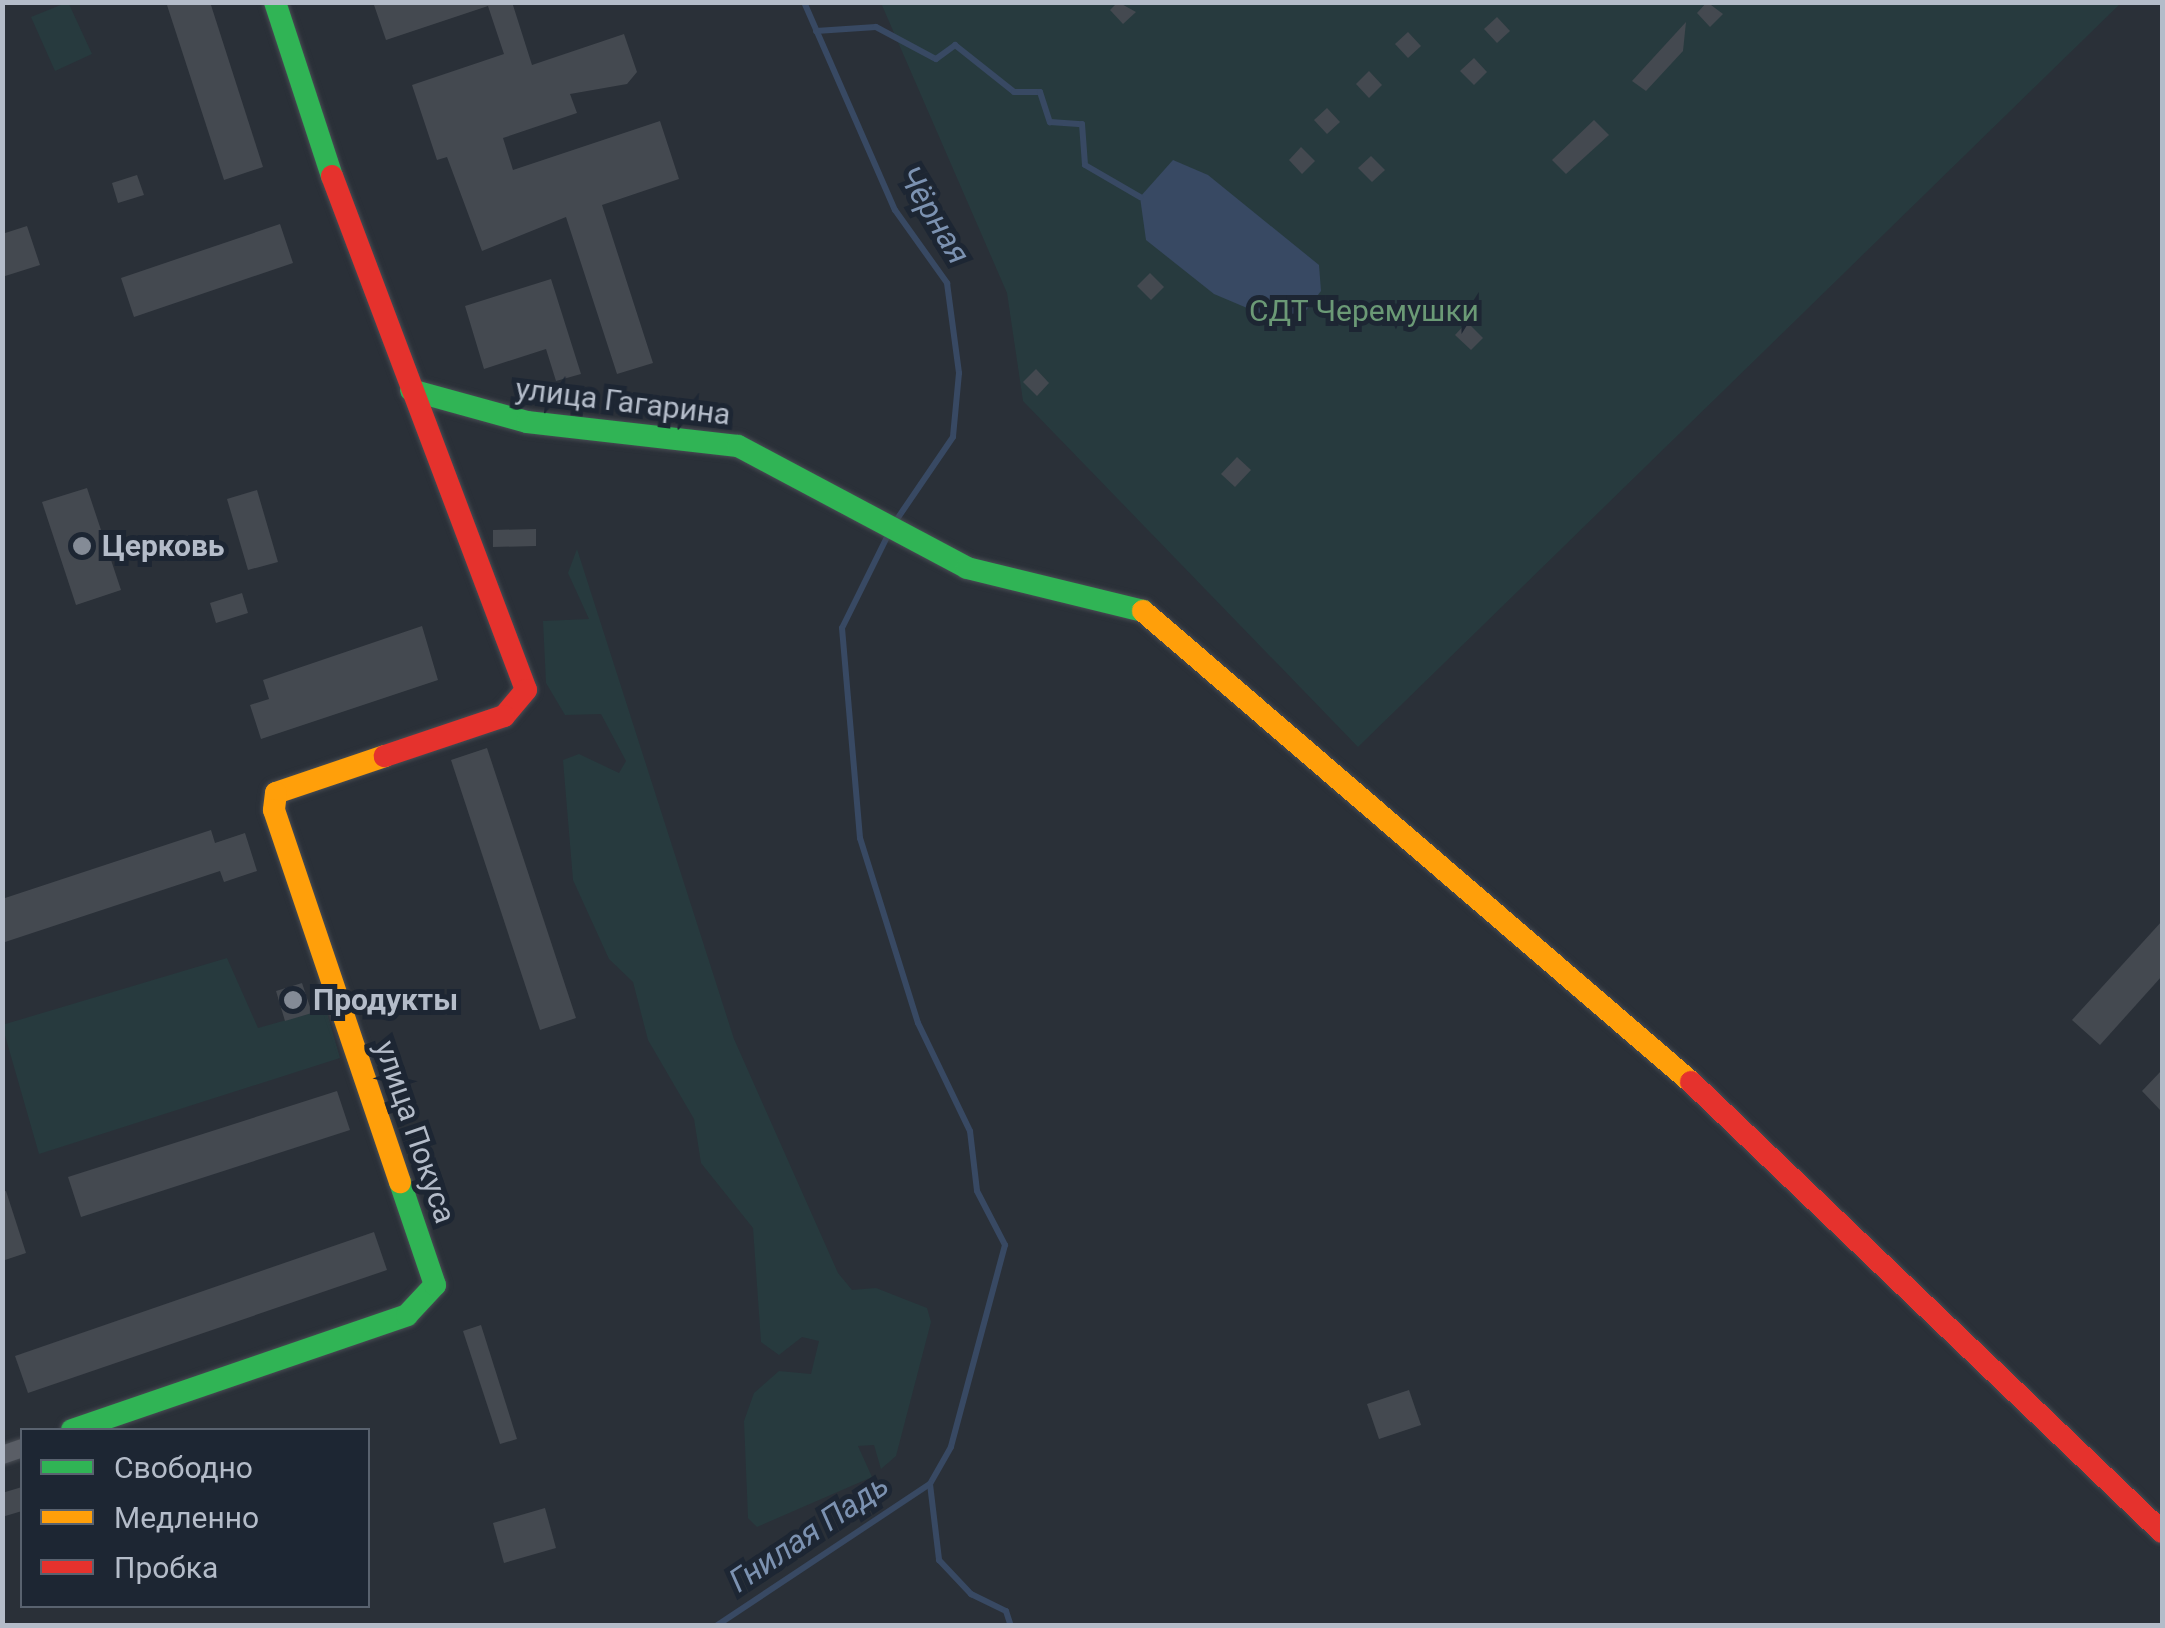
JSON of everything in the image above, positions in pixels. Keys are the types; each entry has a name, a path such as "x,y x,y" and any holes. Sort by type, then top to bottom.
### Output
{"street":[{"path":"275,2 411,390"},
{"name":"улица Гагарина","path":"411,390 527,422 738,446 915,546 1145,611 1613,1007 2162,1532"},
{"name":"улица Покуса","path":"78,1428 407,1315 435,1285 274,810 276,793 309,778 487,722 524,702 514,650 411,390"}],"green space":[{"path":"68,2 92,54 55,71 31,17"},
{"name":"СДТ Черемушки","path":"881,3 2121,3 1358,747 1023,401 1007,293"},
{"path":"577,549 734,1039 838,1273 852,1290 876,1288 927,1308 931,1322 896,1456 881,1469 874,1445 858,1446 872,1477 757,1527 748,1518 744,1421 754,1393 779,1371 811,1374 819,1341 802,1337 779,1355 761,1342 753,1228 701,1163 694,1119 648,1040 633,982 609,959 573,880 563,760 579,754 619,773 626,761 601,714 565,715 546,683 543,621 589,619 568,573"},
{"path":"227,958 258,1028 326,1009 340,1058 39,1154 2,1025"}],"water":[{"path":"1173,160 1208,175 1319,265 1321,291 1304,313 1266,316 1214,294 1146,240 1140,197"}],"building":[{"path":"166,2 210,2 263,167 224,180"},
{"path":"373,2 512,2 532,65 624,34 637,72 627,84 570,94 577,113 503,138 513,170 660,121 679,179 602,205 653,363 617,374 566,217 482,251 447,157 437,160 412,85 504,54 488,6 386,40"},
{"path":"1118,2 1136,12 1123,24 1110,10"},
{"path":"1707,2 1723,14 1710,27 1697,13"},
{"path":"1497,17 1510,31 1497,43 1484,29"},
{"path":"1686,22 1683,51 1646,91 1632,81"},
{"path":"1408,32 1421,46 1408,58 1395,44"},
{"path":"1474,58 1487,72 1474,85 1460,71"},
{"path":"1369,71 1382,85 1369,98 1356,84"},
{"path":"1327,108 1340,122 1327,134 1314,120"},
{"path":"1594,120 1609,135 1566,174 1552,160"},
{"path":"1301,147 1315,161 1302,174 1289,160"},
{"path":"1371,156 1385,170 1372,182 1358,168"},
{"path":"137,175 144,195 118,203 112,183"},
{"path":"280,224 293,263 134,317 121,278"},
{"path":"27,226 40,265 2,277 2,234"},
{"path":"1150,273 1164,287 1151,300 1137,286"},
{"path":"551,279 581,374 556,381 546,349 484,369 465,306"},
{"path":"1467,322 1483,338 1471,350 1455,335"},
{"path":"1036,369 1049,383 1037,396 1023,382"},
{"path":"1237,457 1251,470 1235,487 1221,474"},
{"name":"Церковь","path":"87,488 121,590 76,605 42,502"},
{"path":"257,490 278,562 248,570 227,499"},
{"path":"536,529 536,546 493,547 493,530"},
{"path":"242,593 248,613 216,623 210,603"},
{"path":"422,626 438,680 261,739 250,705 269,699 263,680"},
{"path":"487,748 576,1018 540,1030 451,760"},
{"path":"211,830 215,843 245,833 257,871 224,882 220,871 2,943 2,899"},
{"path":"2162,921 2162,976 2100,1045 2072,1020"},
{"path":"302,983 312,1013 285,1021 276,991"},
{"path":"2162,1070 2162,1112 2142,1091"},
{"path":"337,1091 350,1130 81,1217 68,1177"},
{"path":"6,1191 26,1253 2,1261 2,1192"},
{"path":"374,1232 387,1270 28,1393 15,1356"},
{"path":"481,1325 517,1439 500,1444 463,1331"},
{"path":"1409,1390 1421,1425 1379,1439 1367,1404"},
{"path":"20,1488 20,1512 2,1517 2,1493"},
{"path":"545,1508 556,1548 504,1563 493,1523"}],"waterway":[{"name":"Чёрная","path":"804,2 895,210 947,283 959,373 953,437 895,522"},
{"path":"816,31 876,27 936,59 955,45 1014,92 1040,92 1050,122 1082,124 1085,165 1140,197"},
{"path":"889,533 842,628 860,838 918,1023 970,1131 977,1191 1005,1245 951,1447 930,1484 939,1560 971,1594 1006,1611 1011,1626"},
{"name":"Гнилая Падь","path":"716,1626 930,1484"}],"traffic: fast":[{"path":"275,2 332,176"},
{"path":"411,390 527,422 738,446 967,568 1143,611"},
{"path":"78,1428 407,1315 435,1285 400,1182"}],"traffic: slow":[{"path":"1143,611 1691,1082"},
{"path":"385,756 276,793 274,810 400,1182"}],"traffic: jam":[{"path":"332,176 526,690 504,716 385,756"},
{"path":"1691,1082 2162,1532"}],"place":[{"name":"Церковь","path":"82,546"},
{"name":"Продукты","path":"293,1000"}]}
